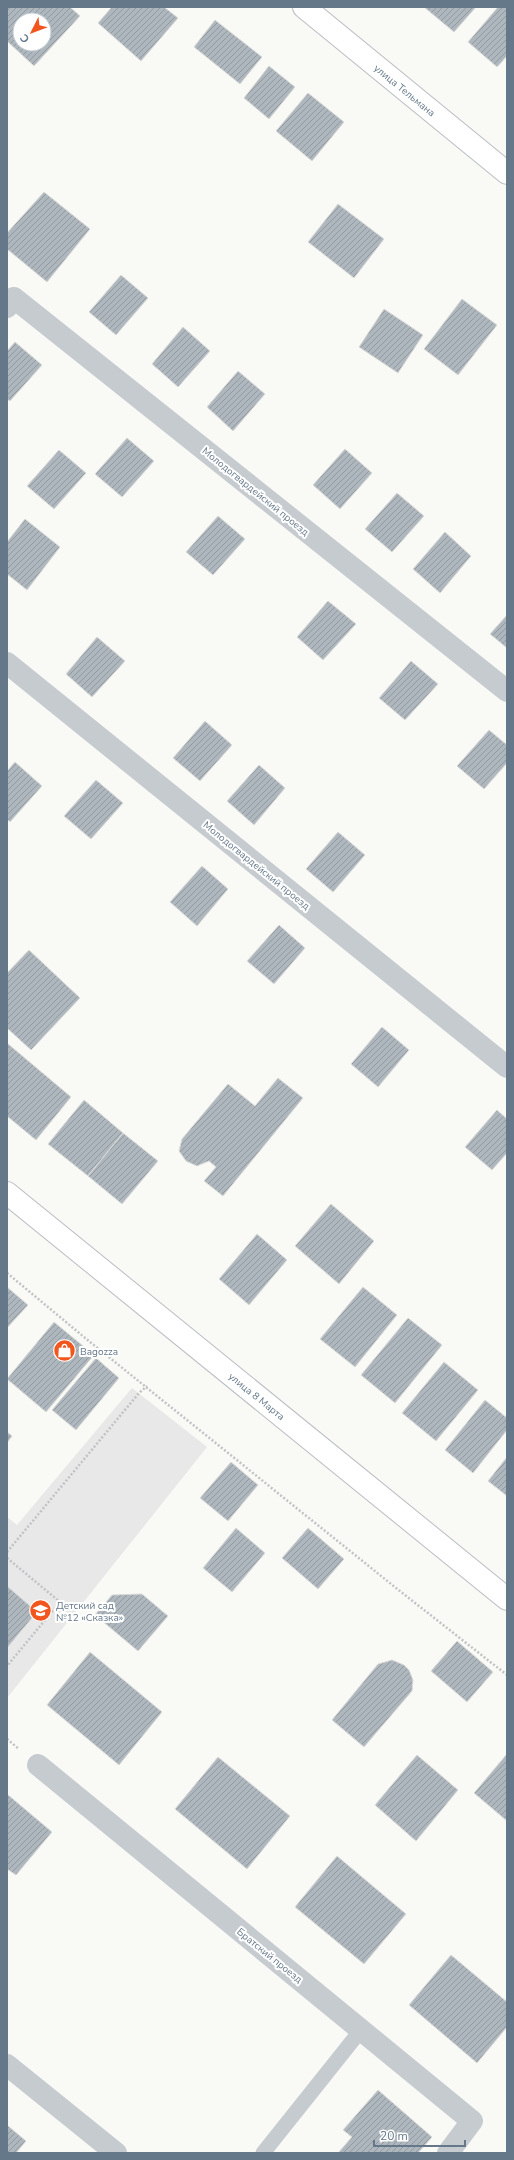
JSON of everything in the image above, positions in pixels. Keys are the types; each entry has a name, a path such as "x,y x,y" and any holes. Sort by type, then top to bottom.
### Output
{"street":[{"name":"улица Тельмана","path":"304,7 507,173"},
{"name":"Молодогвардейский проезд","path":"7,307 14,298 507,691"},
{"name":"Молодогвардейский проезд","path":"7,663 507,1068"},
{"name":"улица 8 Марта","path":"7,1193 507,1599"},
{"name":"Братский проезд","path":"38,1765 472,2121 448,2153"},
{"path":"7,2065 116,2153"}],"lane":[{"path":"263,2153 361,2030"}],"path":[{"path":"7,1273 90,1342 147,1386 396,1588 507,1675"},
{"path":"7,1552 147,1386"},
{"path":"7,1558 60,1602 7,1666"}],"shaded area":[{"name":"Детский сад №12 «Сказка»","path":"132,1388 207,1447 7,1698 7,1517 17,1525"}],"building":[{"path":"7,7 70,7 80,16 52,46 52,12 12,12 12,46 7,41"},
{"path":"112,7 164,7 178,18 141,61 98,23"},
{"path":"424,7 476,7 454,32"},
{"path":"498,7 507,7 507,56 497,67 468,42"},
{"path":"215,20 262,57 240,84 194,47"},
{"path":"19,52 47,52 34,66"},
{"path":"269,66 295,87 269,119 244,98"},
{"path":"308,93 344,122 312,161 276,131"},
{"path":"44,192 90,229 47,282 7,249 7,233"},
{"path":"338,204 384,239 354,278 308,242"},
{"path":"121,275 148,298 116,335 89,312"},
{"path":"462,299 497,325 458,375 424,349"},
{"path":"384,309 423,335 398,373 359,347"},
{"path":"183,327 210,351 178,387 152,364"},
{"path":"15,342 42,365 10,401 7,399 7,351"},
{"path":"238,371 265,394 233,431 207,407"},
{"path":"127,438 154,461 122,497 95,474"},
{"path":"345,449 372,473 340,509 313,485"},
{"path":"59,450 86,473 54,509 27,486"},
{"path":"397,493 424,516 392,552 365,529"},
{"path":"218,516 245,539 213,575 186,552"},
{"path":"25,519 60,547 27,590 7,574 7,542"},
{"path":"445,532 471,556 440,593 413,569"},
{"path":"328,601 356,624 323,660 297,637"},
{"path":"507,615 507,648 490,634"},
{"path":"97,637 125,661 92,697 66,674"},
{"path":"411,661 438,684 405,720 379,698"},
{"path":"205,721 232,745 200,781 173,758"},
{"path":"489,730 507,745 507,763 484,789 457,766"},
{"path":"15,762 42,786 10,822 7,819 7,771"},
{"path":"259,765 285,788 254,825 227,801"},
{"path":"96,780 123,803 91,839 64,816"},
{"path":"338,832 365,855 333,892 306,869"},
{"path":"202,866 228,889 197,926 170,902"},
{"path":"279,925 305,948 274,984 247,961"},
{"path":"29,950 80,998 31,1050 7,1028 7,973"},
{"path":"382,1027 409,1050 378,1087 351,1064"},
{"path":"7,1043 71,1097 36,1140 7,1116"},
{"path":"278,1078 303,1098 223,1196 204,1181 216,1167 209,1161 197,1166 186,1161 179,1151 182,1139 228,1084 255,1106"},
{"path":"84,1100 123,1133 88,1176 48,1144"},
{"path":"497,1110 507,1119 507,1153 492,1170 465,1147"},
{"path":"123,1133 158,1161 122,1204 88,1176"},
{"path":"331,1204 374,1241 339,1284 295,1246"},
{"path":"257,1234 287,1260 249,1305 219,1279"},
{"path":"7,1287 28,1305 7,1328"},
{"path":"363,1287 397,1315 355,1367 320,1339"},
{"path":"408,1318 442,1345 395,1403 361,1375"},
{"path":"54,1322 94,1355 46,1412 7,1379"},
{"path":"96,1358 119,1378 76,1430 52,1410"},
{"path":"444,1362 478,1390 436,1441 402,1413"},
{"path":"485,1400 507,1418 507,1430 473,1473 445,1450"},
{"path":"7,1432 12,1436 7,1443"},
{"path":"507,1457 507,1496 488,1481"},
{"path":"231,1462 258,1485 228,1521 200,1498"},
{"path":"236,1528 265,1553 232,1592 203,1568"},
{"path":"308,1528 344,1559 318,1589 282,1558"},
{"path":"7,1586 37,1612 7,1648"},
{"path":"142,1594 168,1616 138,1651 95,1615 112,1595"},
{"path":"457,1641 493,1672 467,1702 431,1671"},
{"path":"90,1652 162,1712 119,1765 47,1705"},
{"path":"392,1660 404,1665 409,1670 413,1680 412,1691 364,1747 332,1720 378,1664"},
{"path":"507,1754 507,1821 474,1793"},
{"path":"417,1755 458,1790 416,1841 375,1805"},
{"path":"218,1757 290,1816 247,1869 175,1809"},
{"path":"7,1794 52,1832 16,1875 7,1869"},
{"path":"337,1856 406,1914 364,1964 295,1907"},
{"path":"451,1955 507,2002 507,2027 477,2063 409,2005"},
{"path":"378,2090 432,2137 418,2153 338,2153 352,2137 343,2130"},
{"path":"7,2125 26,2141 16,2153 7,2153"}],"place":[{"name":"Bagozza","path":"65,1351"},
{"name":"Детский сад №12 «Сказка»","path":"41,1611"}]}
